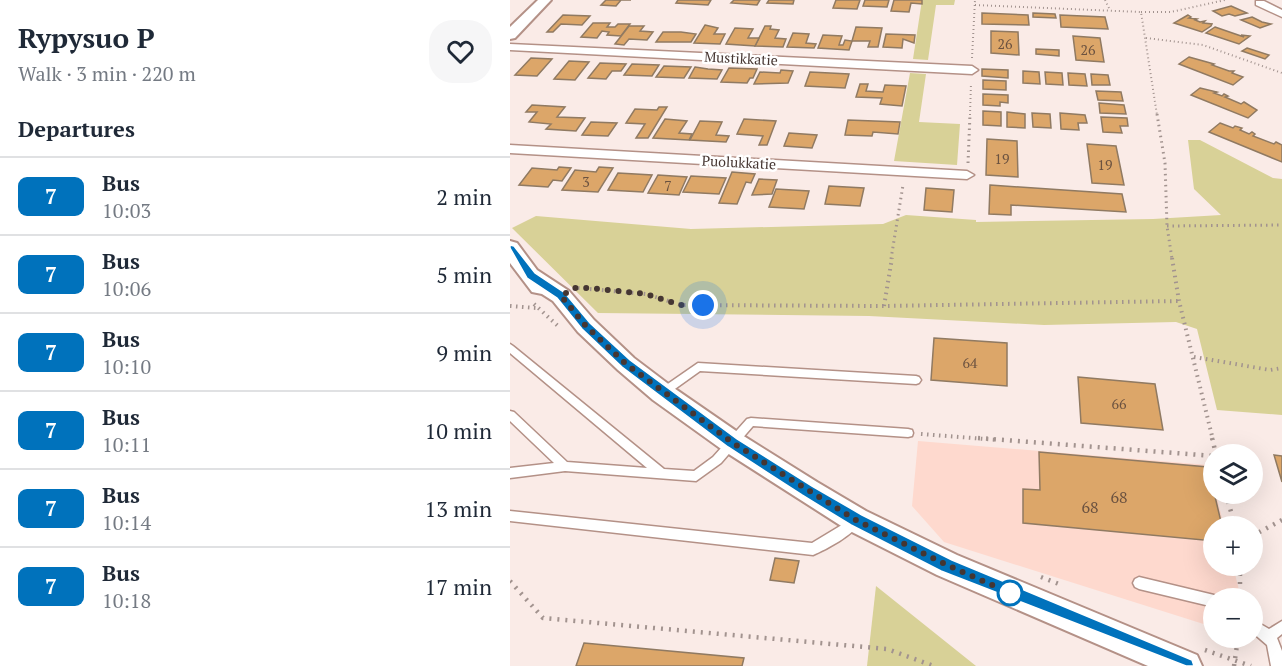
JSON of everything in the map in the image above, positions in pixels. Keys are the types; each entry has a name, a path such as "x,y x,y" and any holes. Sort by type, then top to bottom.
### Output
{"street":[{"path":"510,35 544,0"},
{"path":"1260,3 1282,14"},
{"name":"Mustikkatie","path":"510,47 972,70"},
{"name":"Puolukkatie","path":"510,149 967,175"},
{"path":"510,248 531,275 555,299 626,364 662,393 733,443 856,520 947,565 1186,666"}],"lane":[{"path":"510,348 661,473"},
{"path":"662,393 698,367 916,380"},
{"path":"510,415 565,466"},
{"path":"510,473 565,466 696,476 733,443 751,422 908,433"},
{"path":"510,516 813,549 842,532 856,520"},
{"path":"1139,583 1203,598"},
{"path":"1269,636 1282,627"},
{"path":"1263,632 1269,636 1276,654 1277,666"}],"path":[{"path":"967,175 975,0"},
{"path":"1105,0 1111,11"},
{"path":"975,5 1171,12 1225,0"},
{"path":"1141,12 1165,163 1167,226 1179,301 1213,444"},
{"path":"1146,38 1203,45 1282,73"},
{"path":"884,306 903,181"},
{"path":"1167,226 1282,225"},
{"path":"510,306 537,308 574,288 646,294 681,305 884,306 1179,301"},
{"path":"1194,357 1270,370 1282,368"},
{"path":"908,433 1203,454"},
{"path":"1263,530 1282,520"},
{"path":"510,581 543,618 886,649 934,666"},
{"path":"1234,666 1237,648"}],"shaded area":[{"path":"922,0 955,0 954,5 936,5 928,60 913,59"},
{"path":"910,73 926,74 919,122 960,124 957,165 894,161"},
{"path":"1188,140 1200,140 1273,178 1282,179 1282,415 1217,410 1197,329 1176,322 1044,325 869,316 598,313 512,228 536,216 691,229 883,224 906,215 976,220 976,222 1153,219 1221,215 1194,189"},
{"path":"918,441 1203,465 1203,504 1218,504 1222,516 1203,516 1203,576 1236,576 1238,588 1203,588 1203,624 944,542 912,506"},
{"path":"876,586 976,666 867,666"}],"building":[{"path":"606,0 621,0 616,6 601,5"},
{"path":"678,0 711,0 708,5 676,3"},
{"path":"734,0 760,0 757,5 731,3"},
{"path":"769,0 794,0 793,4 767,3"},
{"path":"836,0 860,0 857,9 833,8"},
{"path":"865,0 889,0 887,7 863,6"},
{"path":"894,0 922,0 922,4 911,3 909,12 891,11"},
{"path":"1231,6 1247,13 1222,16 1213,11"},
{"path":"982,13 1028,15 1029,25 982,24"},
{"path":"1033,13 1055,14 1056,18 1033,17"},
{"path":"563,15 590,16 582,25 561,24 553,32 547,32"},
{"path":"1060,15 1105,17 1108,29 1061,27"},
{"path":"1188,15 1191,17 1189,18 1212,24 1202,32 1174,23"},
{"path":"1252,17 1271,24 1260,28 1241,20"},
{"path":"593,23 610,23 607,27 630,24 621,36 607,35 609,32 602,31 597,38 581,37"},
{"path":"705,25 718,28 714,34 725,34 720,44 694,43"},
{"path":"629,26 644,26 640,31 653,32 647,40 629,39 624,45 615,44"},
{"path":"765,26 779,30 775,38 786,39 783,47 755,46"},
{"path":"856,27 882,28 878,47 868,47 870,41 852,41"},
{"path":"1215,27 1244,37 1241,35 1250,36 1239,44 1206,33"},
{"path":"735,28 753,29 748,38 759,38 755,46 726,44"},
{"path":"991,31 1018,32 1019,55 991,53"},
{"path":"663,32 696,34 691,42 656,42"},
{"path":"793,33 809,34 806,43 816,44 814,48 787,47"},
{"path":"886,34 915,35 914,43 903,39 902,48 883,47"},
{"path":"823,35 842,36 839,45 843,45 845,40 852,41 849,50 818,48"},
{"path":"1073,36 1100,38 1104,62 1076,60"},
{"path":"1247,48 1269,55 1265,59 1242,51"},
{"path":"1036,49 1059,50 1059,56 1036,54"},
{"path":"1189,57 1234,71 1232,73 1243,77 1233,85 1179,64"},
{"path":"531,58 552,59 537,76 515,75"},
{"path":"569,61 589,62 575,80 554,79"},
{"path":"600,63 626,64 621,71 612,71 606,79 588,78"},
{"path":"632,64 659,65 652,76 624,75"},
{"path":"664,66 691,67 684,78 656,77"},
{"path":"695,67 722,70 717,79 689,78"},
{"path":"729,68 757,69 753,78 750,78 747,83 721,82"},
{"path":"982,69 1008,70 1008,78 982,76"},
{"path":"781,70 793,71 788,83 754,84 760,72 780,73"},
{"path":"1023,71 1039,72 1040,84 1023,83"},
{"path":"810,72 849,74 845,88 805,86"},
{"path":"1045,72 1062,73 1063,85 1046,84"},
{"path":"1068,73 1085,74 1087,86 1069,85"},
{"path":"1091,74 1108,75 1110,85 1092,85"},
{"path":"983,80 1006,81 1006,90 983,89"},
{"path":"860,84 868,84 866,91 883,92 885,85 906,86 902,106 880,104 882,98 856,97"},
{"path":"1200,88 1217,92 1214,93 1222,96 1224,94 1228,96 1225,97 1241,104 1244,102 1257,110 1248,118 1191,95"},
{"path":"1096,91 1121,92 1123,101 1098,100"},
{"path":"983,94 1008,95 1008,103 1000,102 1000,106 983,105"},
{"path":"1099,103 1124,105 1126,114 1100,113"},
{"path":"532,105 565,107 557,117 585,118 576,131 546,129 551,124 529,122 537,112 526,112"},
{"path":"659,107 667,107 648,138 636,138 645,124 626,123 635,109 657,110"},
{"path":"983,111 1001,112 1001,126 983,125"},
{"path":"1007,112 1025,114 1025,128 1007,127"},
{"path":"1032,113 1050,114 1051,128 1033,127"},
{"path":"1060,113 1085,115 1087,123 1078,123 1079,130 1061,129"},
{"path":"1101,117 1127,118 1128,126 1120,126 1122,133 1103,132"},
{"path":"665,119 687,121 679,133 692,134 689,140 653,138"},
{"path":"744,119 776,121 767,145 759,145 763,136 737,134"},
{"path":"848,120 900,122 898,134 873,132 872,136 845,135"},
{"path":"700,121 722,122 716,135 729,136 726,142 690,140"},
{"path":"591,122 617,123 608,136 582,135"},
{"path":"1220,123 1233,128 1235,126 1242,128 1240,130 1255,134 1253,136 1282,145 1282,162 1209,132"},
{"path":"789,133 817,135 812,148 784,146"},
{"path":"987,139 1017,141 1018,177 986,175"},
{"path":"1087,144 1116,146 1124,185 1092,183"},
{"path":"559,167 571,168 562,181 553,180 548,187 519,185 532,168 557,170"},
{"path":"599,167 613,168 598,192 562,190 575,170 596,172"},
{"path":"732,172 755,174 751,183 746,182 737,204 719,203"},
{"path":"618,173 652,175 643,192 608,190"},
{"path":"658,175 687,177 679,195 648,193"},
{"path":"691,176 726,178 719,194 683,192"},
{"path":"759,179 777,180 772,194 752,195"},
{"path":"990,185 1122,194 1126,212 1011,205 1011,215 989,214"},
{"path":"829,186 864,188 860,206 825,204"},
{"path":"926,188 954,190 952,212 924,210"},
{"path":"776,189 809,191 804,209 769,207"},
{"path":"934,338 1007,343 1007,386 931,380"},
{"path":"1078,377 1155,384 1163,430 1081,423"},
{"path":"1039,452 1203,467 1203,504 1217,504 1220,516 1203,516 1203,540 1023,523 1023,489 1040,490"},
{"path":"1274,455 1282,456 1282,482"},
{"path":"775,558 799,561 794,583 770,580"},
{"path":"584,643 744,658 742,666 576,666"}],"bus line":[{"name":"7","path":"510,248 531,275 561,296 586,326 626,364 662,393 733,443 807,491 856,520 947,565 1186,666"}],"route":[{"path":"703,305 681,305 646,294 590,288 574,288 561,296 586,326 626,364 662,393 733,443 856,520 1010,593"}]}
